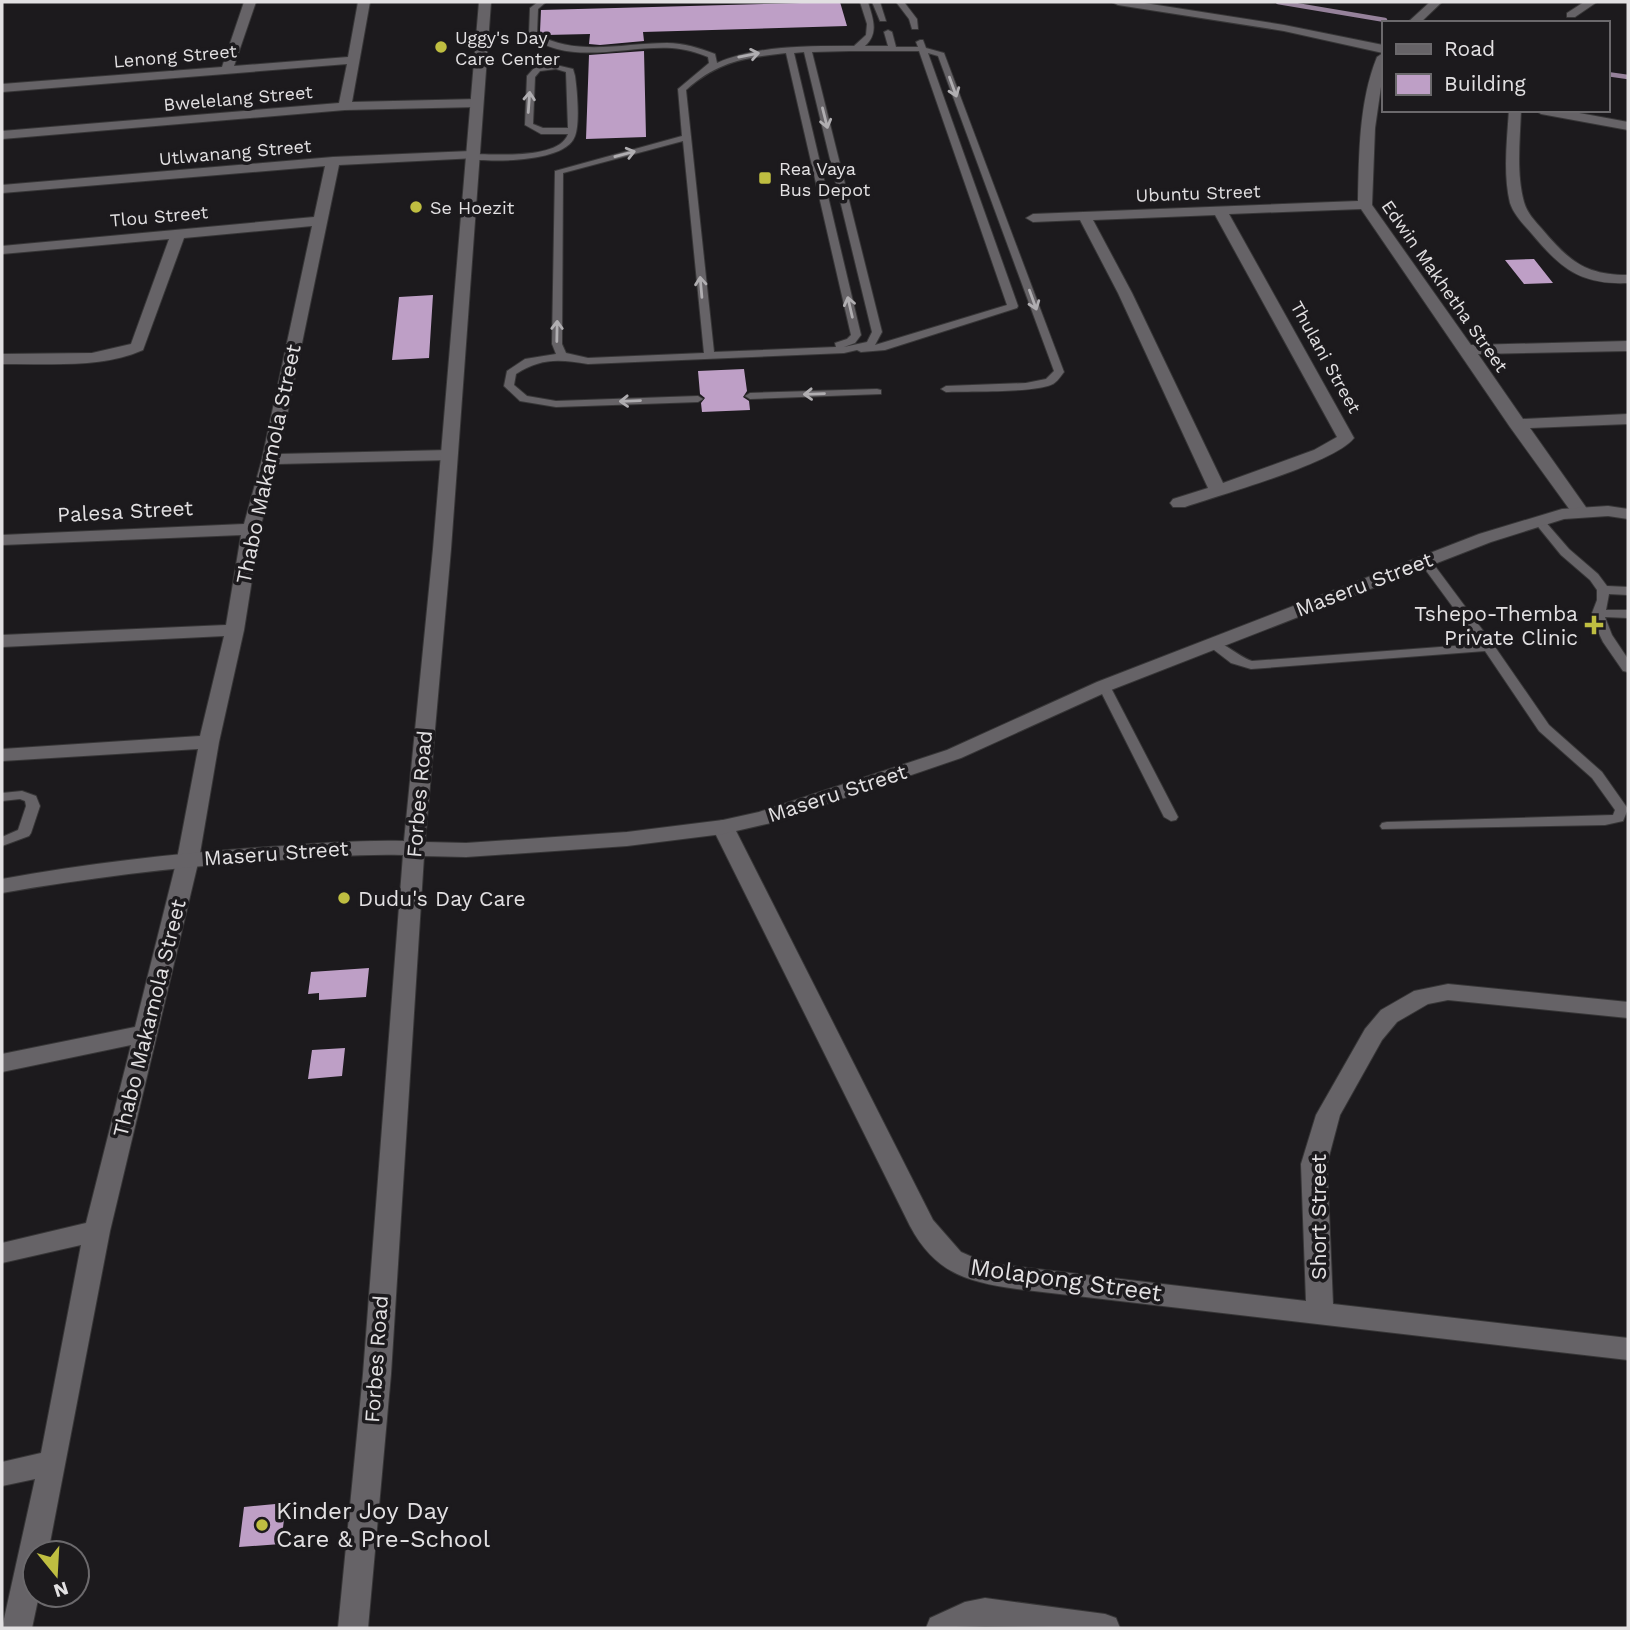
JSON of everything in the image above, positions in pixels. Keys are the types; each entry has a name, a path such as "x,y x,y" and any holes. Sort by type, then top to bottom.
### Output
{"street":[{"path":"227,69 250,2"},
{"path":"345,106 364,2"},
{"name":"Forbes Road","path":"353,1628 377,1374 414,849 485,2"},
{"path":"1118,2 1284,28 1382,49"},
{"path":"1415,21 1436,2"},
{"path":"1571,15 1591,2"},
{"name":"Lenong Street","path":"2,88 352,60"},
{"name":"Edwin Makhetha Street","path":"1380,79 1365,164 1364,205 1581,513"},
{"name":"Bwelelang Street","path":"2,135 345,106 477,103"},
{"path":"1515,112 1513,170 1521,211 1554,253 1572,269 1603,279 1628,279"},
{"path":"1552,112 1628,126"},
{"name":"Utlwanang Street","path":"2,189 333,161 471,156"},
{"name":"Thabo Makamola Street","path":"17,1628 53,1462 97,1231 188,859 209,742 235,630 251,529 270,459 333,161"},
{"name":"Ubuntu Street","path":"1033,218 1364,205"},
{"name":"Thulani Street","path":"1180,503 1329,450 1341,445 1346,438 1220,211"},
{"path":"1085,217 1125,293 1217,489"},
{"name":"Tlou Street","path":"2,250 319,221"},
{"path":"2,359 118,355 138,347 178,234"},
{"path":"1468,350 1628,346"},
{"path":"1516,424 1628,419"},
{"path":"270,459 449,455"},
{"name":"Maseru Street","path":"2,886 188,859 372,847 466,850 627,839 723,827 764,818 954,754 1210,643 1425,561 1539,521 1581,513 1628,513"},
{"name":"Palesa Street","path":"2,540 251,529"},
{"path":"2,641 235,630"},
{"path":"2,755 209,742"},
{"name":"Molapong Street","path":"723,827 923,1226 948,1258 966,1269 1628,1349"},
{"name":"Short Street","path":"1320,1313 1314,1164 1328,1115 1373,1035 1389,1016 1422,997 1448,992 1628,1010"},
{"path":"2,1063 144,1034"},
{"path":"2,1253 97,1231"},
{"path":"2,1474 53,1462"},
{"path":"942,1628 965,1616 985,1612 1105,1628"}],"lane":[{"path":"542,2 534,8 533,35 543,44 563,49 680,46 702,50 712,56 713,63 708,69"},
{"path":"852,50 867,42 872,33 864,2"},
{"path":"876,2 883,19"},
{"path":"900,2 913,19 915,27"},
{"path":"888,32 893,50"},
{"path":"698,398 556,404 524,399 509,386 510,373 529,362 562,356 881,348 1013,306 921,45"},
{"path":"708,352 682,89 690,78 747,55 893,50 921,45 941,55 1059,372 1049,382 1026,386 946,389"},
{"path":"808,51 877,332 871,344 844,350"},
{"path":"708,352 839,344 851,341 856,335 790,52"},
{"path":"471,156 550,152 566,145 570,140 572,131 570,71 556,66 538,69 531,76 529,125 541,131 572,131"},
{"path":"562,356 557,344 559,172 687,137"},
{"path":"750,397 877,392"},
{"path":"1539,521 1565,552 1594,577 1603,590 1598,613 1602,629 1628,668"},
{"path":"1387,826 1605,821 1618,818 1622,810 1612,794 1583,761 1544,728 1489,647 1425,561"},
{"path":"1603,590 1628,591"},
{"path":"1598,613 1628,614"},
{"path":"1210,643 1237,660 1251,665 1489,647"},
{"path":"1104,687 1171,817"},
{"path":"2,797 22,795 31,799 33,806 24,833 2,842"}],"building":[{"path":"840,2 847,26 643,32 644,41 600,45 589,44 590,34 546,35 540,32 541,10"},
{"path":"644,51 646,137 586,139 589,55"},
{"path":"1534,259 1553,283 1524,284 1505,260"},
{"path":"433,295 429,358 392,360 399,297"},
{"path":"744,369 747,391 743,397 749,401 750,410 702,412 701,403 705,398 700,394 698,371"},
{"path":"369,968 366,997 319,1000 319,993 308,994 311,972"},
{"path":"345,1048 342,1076 308,1079 312,1050"},
{"name":"Kinder Joy Day Care & Pre-School","path":"286,1503 281,1544 239,1547 244,1507"}],"waterway":[{"path":"1278,2 1385,20"},
{"path":"1609,74 1628,77"}],"place":[{"name":"Uggy's Day Care Center","path":"441,47"},
{"name":"Rea Vaya Bus Depot","path":"765,178"},
{"name":"Se Hoezit","path":"416,207"},
{"name":"Tshepo-Themba Private Clinic","path":"1594,625"},
{"name":"Dudu's Day Care","path":"344,898"},
{"name":"Kinder Joy Day Care & Pre-School","path":"262,1525"}]}
